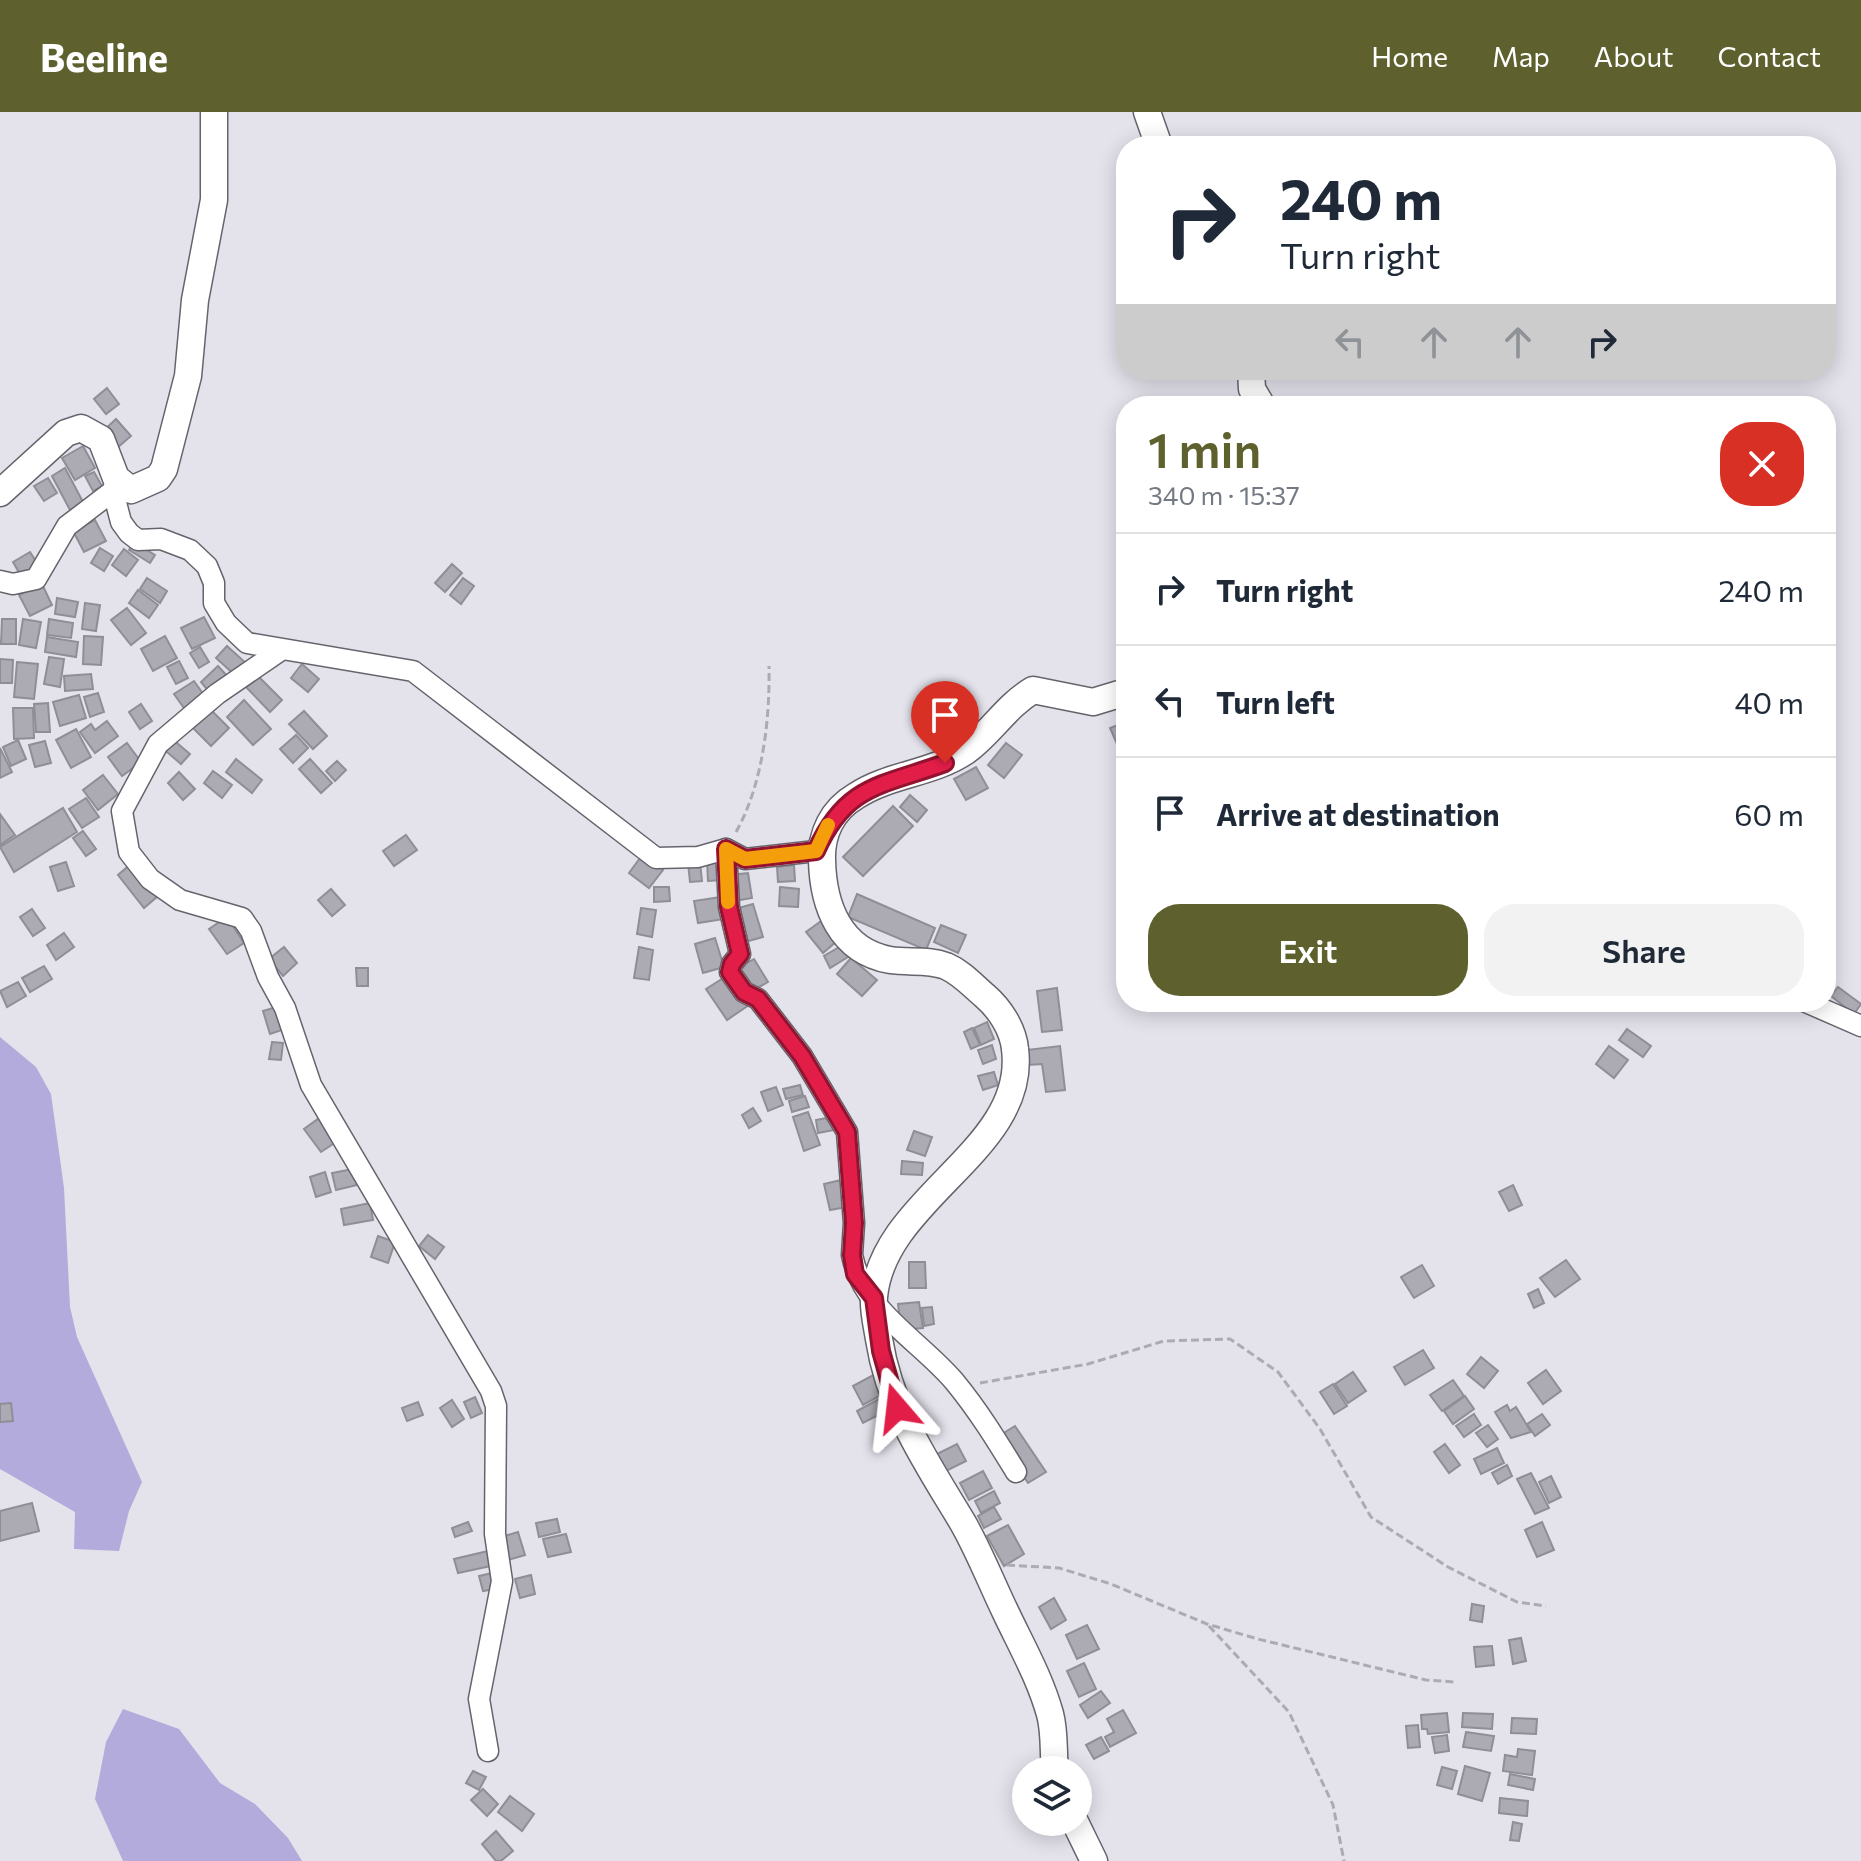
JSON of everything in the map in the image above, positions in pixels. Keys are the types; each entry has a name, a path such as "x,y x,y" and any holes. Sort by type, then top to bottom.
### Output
{"street":[{"path":"115,485 131,490 158,478 170,451 188,376 195,300 214,200 214,112"},
{"path":"1147,112 1155,136"},
{"path":"0,493 66,433 81,428 101,439 115,485 121,522 138,540 161,539 190,550 207,566 214,583 214,603 226,623 247,643 413,671 656,858 698,857 726,849 745,859 816,851 829,823 854,796 945,763 985,736 1004,713 1033,690 1093,702 1116,695"},
{"path":"0,581 13,584 36,579 67,526 115,485"},
{"path":"281,650 217,694 158,744 122,811 129,852 150,879 180,900 242,918 251,931 268,977 285,1008 311,1085 491,1391 496,1406 495,1534 502,1581 479,1699 488,1751"},
{"path":"821,840 822,888 828,910 839,928 873,956 942,965 960,973 992,1002 1007,1023 1017,1065 1013,1092 1001,1117 900,1230 883,1260 874,1298 881,1351 897,1408 908,1433 964,1525 1045,1699 1053,1732 1054,1756"},
{"path":"726,849 729,907 740,954 730,972 744,992 758,999 802,1056 847,1132 855,1274 900,1332 952,1379 989,1428 1016,1472"},
{"path":"1829,1012 1861,1026"},
{"path":"1082,1836 1094,1861"}],"path":[{"path":"726,849 745,815 764,742 770,705 769,666"},
{"path":"952,1379 985,1384 1088,1364 1164,1341 1230,1339 1278,1372 1320,1429 1371,1517 1448,1567 1517,1602 1546,1606"},
{"path":"983,1564 1059,1568 1111,1584 1207,1624 1412,1677 1455,1682"},
{"path":"1207,1624 1289,1712 1333,1805 1344,1861"}],"shaded area":[{"path":"0,1037 36,1067 51,1094 64,1188 70,1307 77,1337 142,1482 129,1511 119,1551 74,1549 75,1512 0,1469"},
{"path":"123,1709 179,1729 220,1783 255,1804 288,1838 302,1861 123,1861 95,1799 106,1742"}],"building":[{"path":"107,388 119,404 106,414 94,399"},
{"path":"116,419 131,436 117,448 103,431"},
{"path":"83,446 95,468 75,480 62,458"},
{"path":"65,468 83,502 70,510 52,476"},
{"path":"94,472 102,486 93,491 85,476"},
{"path":"48,478 57,493 44,501 34,486"},
{"path":"95,520 106,541 84,552 73,531"},
{"path":"134,542 155,555 150,563 129,550"},
{"path":"100,548 113,556 104,571 91,563"},
{"path":"124,549 138,560 126,576 112,565"},
{"path":"30,552 39,566 21,576 13,562"},
{"path":"452,564 462,573 445,592 435,583"},
{"path":"147,578 167,591 160,603 140,589"},
{"path":"463,578 474,586 461,604 450,595"},
{"path":"42,584 52,605 30,616 19,595"},
{"path":"138,590 158,605 149,618 129,603"},
{"path":"57,598 78,602 75,617 55,614"},
{"path":"85,603 100,605 96,631 82,629"},
{"path":"127,608 146,633 131,645 111,620"},
{"path":"204,617 215,638 192,649 181,628"},
{"path":"2,619 16,619 16,644 1,644"},
{"path":"23,619 41,622 36,648 19,645"},
{"path":"49,619 73,623 71,638 47,635"},
{"path":"84,636 103,637 101,665 83,664"},
{"path":"165,636 177,658 153,671 141,649"},
{"path":"47,637 78,642 76,657 45,652"},
{"path":"227,646 248,665 237,677 216,658"},
{"path":"200,647 209,662 199,668 190,653"},
{"path":"49,657 64,659 60,687 44,684"},
{"path":"0,659 13,660 12,683 0,683"},
{"path":"179,661 188,678 176,684 167,667"},
{"path":"17,662 38,664 34,699 14,697"},
{"path":"302,664 319,679 308,692 291,678"},
{"path":"218,666 229,678 211,694 201,682"},
{"path":"91,674 93,689 65,691 64,676"},
{"path":"258,676 282,700 270,712 246,687"},
{"path":"194,681 206,698 186,711 174,694"},
{"path":"98,693 104,712 90,717 84,697"},
{"path":"79,695 86,718 60,726 53,702"},
{"path":"244,700 271,729 253,745 227,717"},
{"path":"48,703 50,732 36,732 34,704"},
{"path":"141,704 152,721 140,729 129,712"},
{"path":"13,708 33,708 34,738 14,739"},
{"path":"211,710 229,728 211,746 193,728"},
{"path":"304,711 327,736 313,749 289,724"},
{"path":"107,721 118,736 95,753 80,732 91,724 95,730"},
{"path":"1116,726 1116,742 1110,728"},
{"path":"76,729 91,757 71,768 56,740"},
{"path":"296,735 308,748 293,763 280,749"},
{"path":"170,737 190,754 181,764 161,747"},
{"path":"18,740 26,759 11,766 3,747"},
{"path":"45,741 51,763 35,767 29,745"},
{"path":"127,743 141,762 122,776 108,757"},
{"path":"1006,743 1022,755 1004,778 988,765"},
{"path":"0,748 12,772 0,778"},
{"path":"236,759 262,780 252,793 226,772"},
{"path":"310,759 332,783 321,793 299,769"},
{"path":"337,761 346,770 335,781 326,771"},
{"path":"976,767 988,788 966,800 954,779"},
{"path":"213,771 232,785 222,798 204,783"},
{"path":"179,772 195,789 183,800 168,783"},
{"path":"103,775 118,794 98,810 83,790"},
{"path":"910,795 927,810 917,822 900,807"},
{"path":"86,798 99,817 82,828 69,809"},
{"path":"893,806 913,826 863,876 843,857"},
{"path":"63,808 77,832 14,872 0,847"},
{"path":"0,814 15,835 0,845"},
{"path":"83,831 96,849 86,856 73,838"},
{"path":"406,835 417,850 394,866 383,851"},
{"path":"643,854 663,870 649,888 629,873"},
{"path":"721,859 722,880 708,881 707,860"},
{"path":"66,862 74,886 58,891 50,867"},
{"path":"700,862 702,881 690,882 688,863"},
{"path":"132,863 158,896 144,908 118,875"},
{"path":"794,865 795,881 778,882 777,867"},
{"path":"748,873 752,898 734,901 730,875"},
{"path":"654,887 669,887 670,901 654,902"},
{"path":"780,887 799,889 798,907 779,906"},
{"path":"331,889 345,905 332,916 318,900"},
{"path":"857,894 935,928 926,950 848,917"},
{"path":"721,897 724,919 698,923 694,901"},
{"path":"753,904 763,937 745,942 735,909"},
{"path":"641,908 656,910 652,937 637,934"},
{"path":"32,909 45,928 33,936 20,917"},
{"path":"227,917 244,943 227,954 209,929"},
{"path":"821,921 837,941 823,953 806,932"},
{"path":"941,925 966,935 958,953 934,942"},
{"path":"64,933 74,947 56,960 47,945"},
{"path":"715,938 724,967 703,973 695,944"},
{"path":"841,946 848,957 830,968 824,956"},
{"path":"284,947 297,963 283,976 269,959"},
{"path":"639,947 653,950 649,980 634,978"},
{"path":"851,958 877,980 862,996 837,974"},
{"path":"754,959 768,982 752,991 738,968"},
{"path":"44,966 52,979 30,992 22,978"},
{"path":"356,968 368,968 368,986 357,986"},
{"path":"728,975 749,1005 727,1020 706,989"},
{"path":"18,982 26,996 7,1007 0,991"},
{"path":"1838,987 1861,1004 1854,1014 1836,1000"},
{"path":"1057,988 1062,1030 1042,1032 1037,991"},
{"path":"280,1006 288,1028 270,1034 263,1011"},
{"path":"987,1022 994,1039 981,1045 974,1028"},
{"path":"972,1028 980,1045 971,1049 964,1032"},
{"path":"1627,1029 1651,1046 1643,1057 1619,1040"},
{"path":"272,1042 283,1043 281,1060 269,1059"},
{"path":"992,1045 996,1059 983,1064 978,1050"},
{"path":"1060,1046 1065,1090 1046,1092 1042,1064 1028,1065 1026,1050"},
{"path":"1609,1046 1628,1060 1614,1078 1596,1064"},
{"path":"994,1072 998,1085 983,1090 978,1076"},
{"path":"800,1085 803,1095 786,1099 783,1089"},
{"path":"776,1087 783,1105 768,1111 761,1092"},
{"path":"805,1096 809,1107 792,1112 789,1101"},
{"path":"753,1108 761,1121 749,1128 742,1115"},
{"path":"808,1112 820,1145 804,1151 793,1117"},
{"path":"322,1116 339,1140 321,1152 304,1129"},
{"path":"832,1117 834,1130 818,1133 816,1120"},
{"path":"914,1131 932,1137 925,1156 907,1150"},
{"path":"902,1161 923,1163 922,1175 901,1174"},
{"path":"353,1169 357,1185 336,1190 332,1173"},
{"path":"325,1172 331,1192 316,1197 310,1177"},
{"path":"841,1180 847,1207 830,1210 824,1184"},
{"path":"1513,1185 1522,1205 1509,1211 1499,1192"},
{"path":"370,1203 373,1220 344,1225 341,1209"},
{"path":"428,1235 444,1247 435,1259 419,1246"},
{"path":"378,1236 395,1242 388,1263 371,1257"},
{"path":"1566,1260 1580,1279 1555,1297 1540,1278"},
{"path":"909,1262 925,1262 926,1288 909,1288"},
{"path":"1422,1265 1434,1286 1414,1298 1401,1277"},
{"path":"1538,1289 1544,1303 1534,1308 1528,1294"},
{"path":"919,1302 923,1328 901,1330 898,1304"},
{"path":"932,1307 934,1324 924,1326 922,1308"},
{"path":"1423,1350 1434,1368 1405,1385 1394,1367"},
{"path":"1481,1357 1498,1371 1484,1388 1467,1374"},
{"path":"1546,1370 1561,1391 1543,1404 1528,1383"},
{"path":"1353,1372 1366,1391 1348,1403 1335,1384"},
{"path":"877,1373 887,1392 863,1405 853,1386"},
{"path":"1453,1380 1464,1396 1442,1411 1430,1395"},
{"path":"1333,1384 1347,1406 1334,1414 1320,1392"},
{"path":"1465,1396 1474,1409 1453,1424 1444,1411"},
{"path":"475,1397 482,1413 471,1418 464,1402"},
{"path":"879,1399 886,1411 863,1423 857,1411"},
{"path":"452,1400 464,1419 452,1427 440,1408"},
{"path":"418,1402 423,1415 407,1421 402,1408"},
{"path":"11,1403 13,1421 0,1422 0,1404"},
{"path":"1507,1405 1510,1411 1516,1407 1531,1432 1511,1438 1495,1412"},
{"path":"1474,1414 1481,1425 1464,1437 1456,1426"},
{"path":"1542,1414 1550,1425 1535,1436 1527,1424"},
{"path":"1488,1425 1498,1439 1487,1447 1476,1433"},
{"path":"1015,1426 1046,1472 1028,1483 997,1437"},
{"path":"957,1444 966,1461 946,1471 937,1454"},
{"path":"1445,1444 1460,1465 1449,1473 1434,1452"},
{"path":"1497,1448 1504,1463 1481,1474 1474,1459"},
{"path":"1507,1465 1512,1476 1498,1484 1492,1473"},
{"path":"983,1471 992,1488 969,1500 960,1483"},
{"path":"1531,1473 1549,1508 1535,1514 1517,1479"},
{"path":"1551,1476 1561,1497 1549,1503 1539,1482"},
{"path":"994,1491 1000,1503 981,1513 975,1501"},
{"path":"32,1503 39,1531 0,1541 0,1511"},
{"path":"994,1507 1001,1519 984,1528 978,1516"},
{"path":"557,1519 560,1532 539,1537 536,1523"},
{"path":"468,1522 472,1531 455,1537 452,1528"},
{"path":"1542,1522 1554,1550 1537,1557 1525,1530"},
{"path":"1008,1525 1024,1554 1004,1566 987,1536"},
{"path":"518,1532 525,1555 508,1560 501,1537"},
{"path":"566,1534 571,1552 548,1557 543,1539"},
{"path":"488,1551 491,1566 458,1573 454,1559"},
{"path":"492,1573 495,1589 483,1591 479,1576"},
{"path":"531,1575 535,1594 520,1598 515,1579"},
{"path":"1054,1598 1066,1620 1051,1629 1039,1607"},
{"path":"1472,1604 1484,1606 1482,1622 1470,1620"},
{"path":"1087,1625 1099,1649 1077,1659 1066,1635"},
{"path":"1521,1638 1526,1661 1513,1664 1509,1640"},
{"path":"1492,1646 1494,1665 1476,1667 1474,1647"},
{"path":"1084,1663 1096,1689 1079,1697 1067,1671"},
{"path":"1101,1691 1110,1703 1088,1718 1080,1705"},
{"path":"1123,1710 1136,1733 1110,1747 1105,1737 1114,1732 1107,1719"},
{"path":"1447,1713 1449,1732 1428,1734 1427,1729 1422,1729 1421,1715"},
{"path":"1463,1713 1493,1714 1492,1729 1462,1727"},
{"path":"1512,1718 1537,1719 1536,1734 1511,1733"},
{"path":"1418,1725 1420,1747 1408,1748 1406,1726"},
{"path":"1466,1732 1494,1736 1491,1751 1463,1747"},
{"path":"1447,1735 1449,1751 1435,1753 1432,1737"},
{"path":"1101,1737 1109,1751 1094,1759 1086,1745"},
{"path":"1518,1749 1535,1751 1532,1775 1503,1771 1505,1755 1517,1757"},
{"path":"1465,1766 1490,1773 1482,1801 1458,1794"},
{"path":"1442,1767 1457,1771 1452,1789 1437,1785"},
{"path":"473,1771 486,1777 479,1790 466,1783"},
{"path":"1510,1774 1535,1779 1533,1790 1508,1785"},
{"path":"483,1789 498,1804 487,1816 471,1800"},
{"path":"510,1796 534,1814 522,1831 498,1812"},
{"path":"1500,1798 1528,1801 1527,1816 1499,1813"},
{"path":"1513,1822 1522,1824 1519,1841 1510,1840"},
{"path":"496,1831 513,1851 501,1861 496,1861 482,1844"}],"slow traffic":[{"path":"728,902 726,849 745,859 816,851 828,825"}],"route":[{"path":"897,1408 881,1351 874,1298 855,1274 847,1132 802,1056 758,999 744,992 730,972 740,954 729,907 726,849 745,859 816,851 829,823 854,796 945,763"}]}
